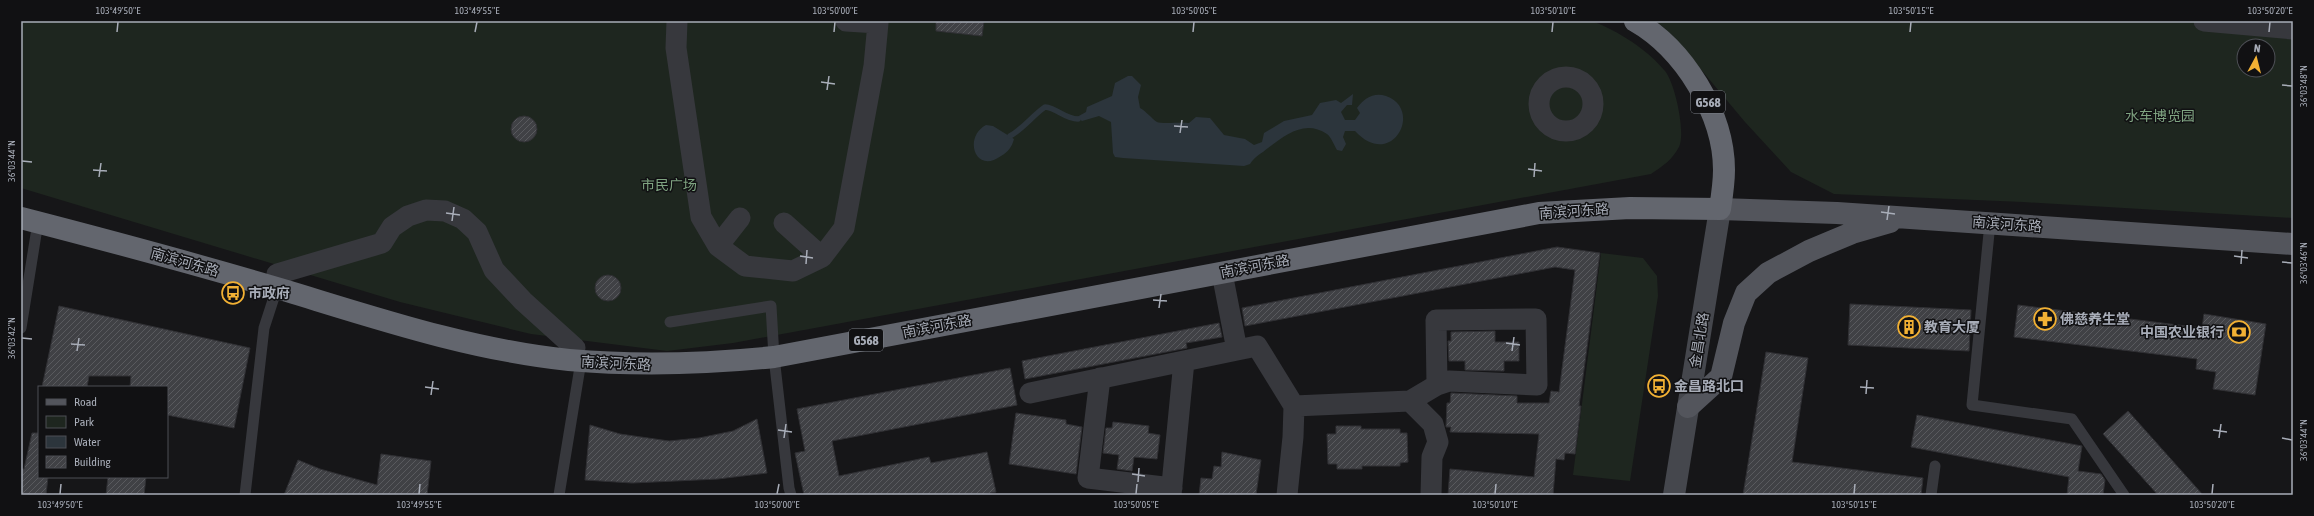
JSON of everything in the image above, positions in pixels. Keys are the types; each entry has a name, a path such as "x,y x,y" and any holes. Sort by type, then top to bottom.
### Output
{"highway":[{"name":"G568","path":"1635,21 1664,44 1681,62 1703,94 1714,116 1721,141 1724,170 1720,209"},
{"name":"南滨河东路","path":"29,220 277,281 412,329 505,350 578,354 661,365 716,363 774,357 1539,213 1630,208 1720,209"}],"main road":[{"name":"南滨河东路","path":"1720,209 1837,213 2293,244"},
{"name":"金昌北路","path":"1674,495 1720,209"},
{"path":"1688,407 1721,377 1734,323 1746,294 1768,273 1809,251 1852,233 1904,218"}],"street":[{"path":"677,21 676,48 701,217 718,246 745,266 793,271 822,257 844,228 874,66 878,23 846,21"},
{"path":"2204,21 2293,29"},
{"path":"277,281 382,243 392,227 408,216 426,210 445,211 463,219 477,232 494,270 523,301 578,354"},
{"path":"718,246 740,218"},
{"path":"784,223 822,257"},
{"path":"1222,273 1237,350"},
{"path":"1294,406 1410,401 1437,385 1449,381 1537,384 1536,319 1436,320 1437,385"},
{"path":"1030,394 1257,346 1294,406 1293,437 1286,495"},
{"path":"1100,378 1088,478 1171,492 1184,361"},
{"path":"1410,401 1433,424 1438,442 1432,457 1431,495"}],"lane":[{"path":"21,328 29,220"},
{"path":"1990,224 1972,405 2072,419 2124,495"},
{"path":"244,495 264,328 277,281"},
{"path":"670,322 771,306 774,357 791,495"},
{"path":"559,495 578,354"},
{"path":"1931,495 1935,466"}],"green space":[{"name":"市民广场","path":"21,21 1592,21 1622,35 1641,48 1665,71 1669,77 1676,97 1680,120 1681,140 1679,147 1670,159 1651,174 733,343 667,351 531,334 400,302 21,188"},
{"name":"水车博览园","path":"1656,21 2293,21 2293,218 2023,202 1834,194 1791,172 1745,122 1672,35"},
{"path":"1601,253 1643,258 1657,276 1658,296 1630,481 1573,475"}],"water":[{"path":"1128,76 1132,76 1141,85 1138,97 1140,108 1157,122 1189,123 1196,117 1210,118 1224,135 1245,139 1254,145 1262,142 1264,133 1284,121 1312,115 1320,103 1336,100 1341,103 1353,94 1352,105 1347,105 1341,112 1345,120 1355,120 1360,113 1357,108 1363,102 1369,97 1381,95 1386,96 1397,103 1402,113 1403,123 1399,133 1391,141 1381,144 1369,142 1355,131 1345,131 1343,137 1346,144 1342,151 1337,150 1327,134 1311,128 1303,128 1281,138 1256,157 1250,164 1244,166 1115,157 1113,153 1111,122 1099,116 1082,121 1077,117 1086,112 1087,107 1112,96 1115,83"},
{"path":"986,125 993,126 1014,139 1008,151 992,161 984,161 979,158 975,152 975,138 979,131"}],"building":[{"path":"936,21 984,21 982,36 936,31"},
{"path":"524,116 533,120 537,129 533,138 524,142 515,138 511,129 515,120"},
{"path":"1557,247 1600,253 1579,406 1581,406 1575,454 1565,453 1564,460 1556,459 1553,495 1448,495 1450,469 1534,477 1539,434 1450,432 1451,427 1446,427 1447,403 1450,403 1451,393 1517,396 1517,403 1549,403 1551,391 1559,392 1575,270 1555,267 1245,326 1242,308"},
{"path":"608,275 617,279 621,288 617,297 608,301 599,297 595,288 599,279"},
{"name":"教育大厦","path":"1850,304 1971,310 1969,351 1848,345"},
{"path":"2018,305 2202,328 2204,314 2266,324 2255,395 2213,389 2216,372 2196,369 2197,359 2014,337"},
{"path":"59,306 250,348 234,428 168,415 168,386 130,386 131,376 89,376 87,386 42,386"},
{"path":"1219,323 1222,337 1186,343 1187,348 1025,379 1022,361"},
{"path":"1495,331 1495,342 1519,342 1519,361 1504,361 1504,371 1465,370 1465,361 1449,361 1448,341 1451,341 1451,332"},
{"path":"1766,352 1808,358 1792,462 1923,478 1921,495 1743,495"},
{"path":"1010,368 1017,405 832,441 839,476 929,457 931,463 987,452 996,492 981,495 804,495 795,453 805,451 797,409"},
{"path":"2128,411 2203,495 2158,495 2103,434"},
{"path":"1016,413 1066,420 1066,424 1082,427 1076,474 1009,464"},
{"path":"1917,415 2082,446 2078,471 2101,474 2105,480 2103,495 2067,495 2069,477 1911,447"},
{"path":"757,419 767,473 718,479 632,483 585,480 590,425 620,434 669,441 699,438 733,431"},
{"path":"1113,422 1149,426 1148,433 1160,435 1157,459 1134,457 1132,471 1117,469 1119,455 1103,453 1106,428 1112,428"},
{"path":"1336,426 1361,426 1361,429 1400,429 1400,433 1407,433 1408,462 1400,463 1400,466 1362,466 1362,469 1337,469 1337,464 1328,464 1327,434 1336,434"},
{"path":"32,433 38,433 38,478 48,478 46,495 21,495 21,469 24,469"},
{"path":"1222,452 1261,460 1256,495 1199,495 1201,478 1212,479 1214,466 1221,467"},
{"path":"381,454 431,461 427,495 284,495 298,460 320,469 377,485"},
{"path":"108,478 146,478 144,495 106,495"}],"waterway":[{"path":"1010,136 1045,107 1053,109 1073,119 1078,119"}],"place":[{"name":"市政府","path":"233,293"},
{"name":"佛慈养生堂","path":"2045,319"},
{"name":"教育大厦","path":"1909,327"},
{"name":"中国农业银行","path":"2239,332"},
{"name":"金昌路北口","path":"1659,386"}]}
